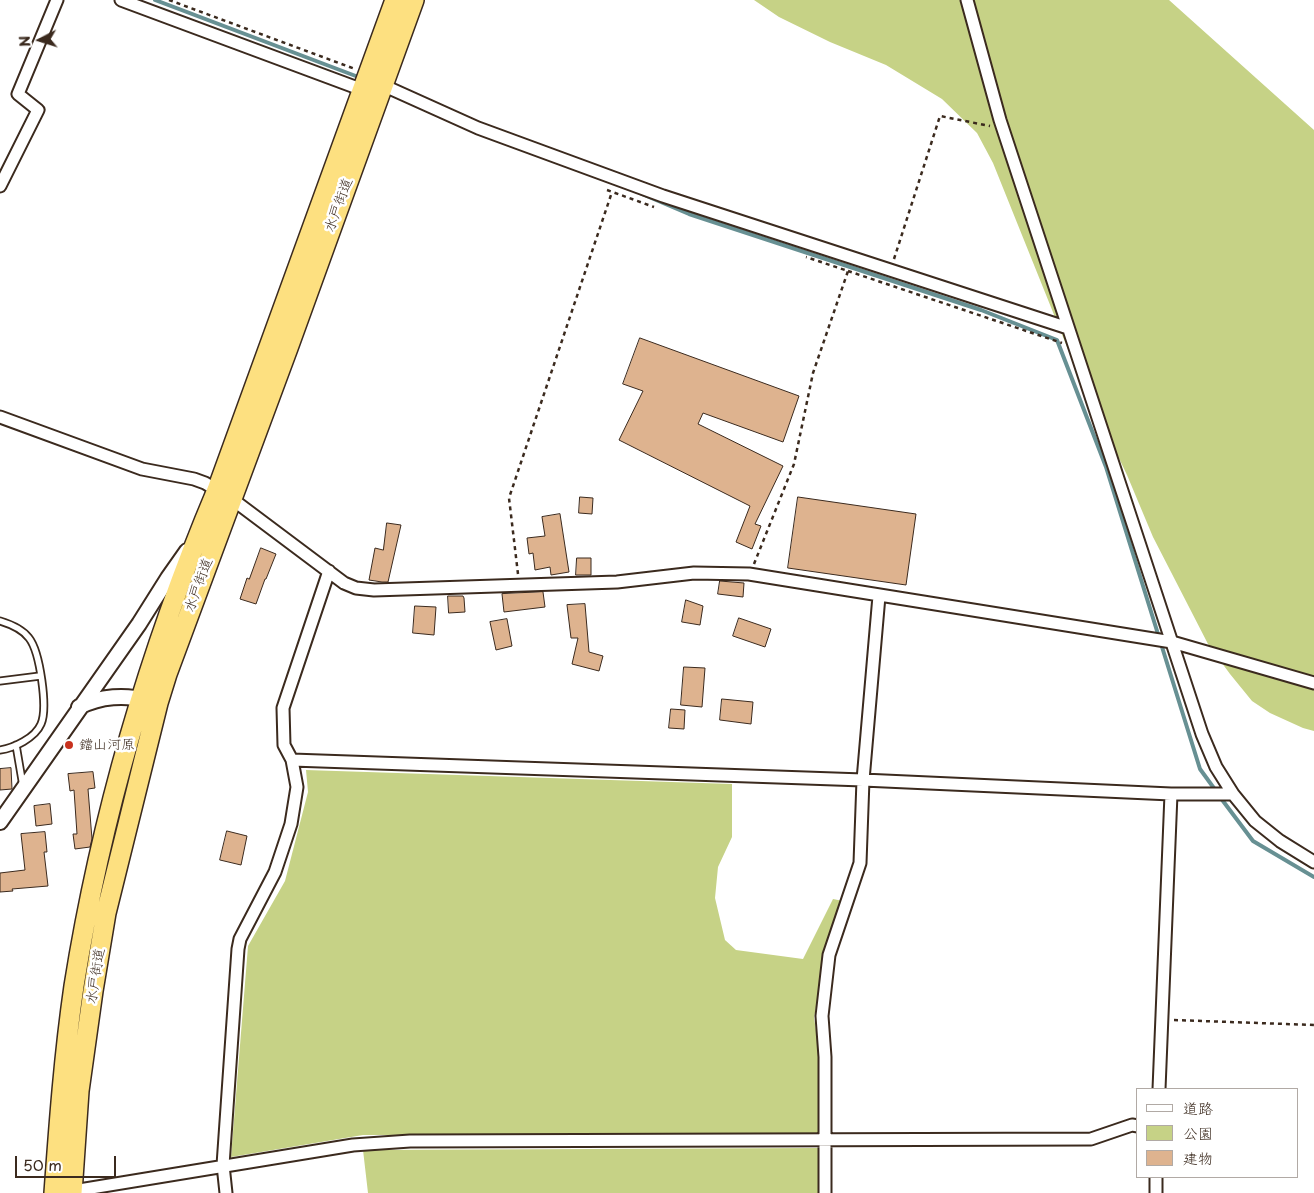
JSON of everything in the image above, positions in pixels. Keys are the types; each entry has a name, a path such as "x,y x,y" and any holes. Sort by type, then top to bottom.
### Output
{"highway":[{"name":"水戸街道","path":"150,701 167,674 224,495 371,82 395,0"},
{"name":"水戸街道","path":"371,82 414,0"},
{"name":"水戸街道","path":"65,1193 60,1104 74,987 105,838 150,701 197,538 224,495"}],"street":[{"path":"0,186 38,110 18,94 57,0"},
{"path":"121,0 371,82 478,128 663,196 1068,328"},
{"path":"966,0 1003,129 1202,734 1216,767 1233,794 1255,821 1280,841 1314,862"},
{"path":"0,417 142,469 194,479 205,483 344,583 356,588 374,590 617,582 694,573 749,574 1172,642 1314,683"},
{"path":"0,822 197,538"},
{"path":"226,1193 223,1166 238,949 240,939 274,872 291,824 297,787 292,760 284,745 283,708 329,571"},
{"path":"826,1193 823,1008 829,955 860,863 863,780 878,596"},
{"path":"79,708 86,703 106,698 122,697 150,701"},
{"path":"292,760 863,780 1171,794 1233,794"},
{"path":"1159,1088 1171,794"},
{"path":"65,1193 353,1145 410,1141 1091,1139 1132,1125 1136,1126"},
{"path":"1156,1178 1156,1193"}],"lane":[{"path":"0,621 10,624 29,638 38,657 44,704 41,725 26,742 0,750"},
{"path":"0,681 40,676"},
{"path":"16,745 24,788"}],"path":[{"path":"169,0 371,82"},
{"path":"890,270 940,116 1003,129"},
{"path":"520,585 509,498 616,179"},
{"path":"603,188 662,210"},
{"path":"801,256 1053,342 1074,346"},
{"path":"749,574 794,464 813,373 848,271"},
{"path":"1162,1020 1314,1025"}],"green space":[{"path":"754,0 1169,0 1314,130 1314,731 1270,713 1252,701 1208,644 1153,537 1127,475 1073,362 993,163 977,133 942,99 886,65 830,42 779,17"},
{"path":"306,770 732,784 732,837 718,867 715,898 725,940 736,950 803,959 833,899 843,901 826,951 814,1018 819,1048 818,1134 363,1135 231,1157 248,946 285,881 308,792"},
{"path":"818,1148 818,1193 368,1193 363,1150"}],"building":[{"path":"640,338 799,396 783,442 703,413 698,424 783,466 755,524 761,526 752,549 736,542 750,506 619,440 643,391 623,384"},
{"path":"580,497 593,498 592,514 579,513"},
{"path":"798,497 916,514 906,585 788,568"},
{"path":"560,514 569,572 551,575 550,567 535,570 533,553 529,554 527,538 545,536 542,517"},
{"path":"387,523 401,525 388,582 369,580 375,548 383,550"},
{"path":"261,548 276,554 256,604 240,599 247,578 249,579"},
{"path":"577,558 591,558 591,575 576,575"},
{"path":"720,581 744,583 743,597 718,594"},
{"path":"543,592 545,607 504,612 502,594"},
{"path":"448,596 463,596 465,612 449,613"},
{"path":"686,600 703,606 700,625 682,622"},
{"path":"585,604 589,652 603,656 599,671 572,664 578,638 571,638 567,605"},
{"path":"415,606 436,607 434,635 413,633"},
{"path":"739,618 771,629 765,647 733,636"},
{"path":"507,619 512,646 496,650 490,622"},
{"path":"684,667 705,668 702,707 681,705"},
{"path":"722,699 753,702 751,724 720,720"},
{"path":"671,709 685,710 684,729 669,728"},
{"path":"11,768 12,789 0,790 0,769"},
{"path":"93,772 95,788 88,789 92,839 90,847 75,849 73,834 77,834 74,790 70,791 68,774"},
{"path":"50,804 52,824 36,826 34,806"},
{"path":"227,831 247,836 241,865 220,860"},
{"path":"45,832 47,852 44,852 48,886 0,892 0,873 25,870 21,834"}],"waterway":[{"path":"155,0 361,78"},
{"path":"642,194 689,214 981,310 1057,340 1106,467 1200,769 1216,791"},
{"path":"1220,797 1253,841 1314,877"}],"place":[{"name":"鐺山河原","path":"69,745"}]}
